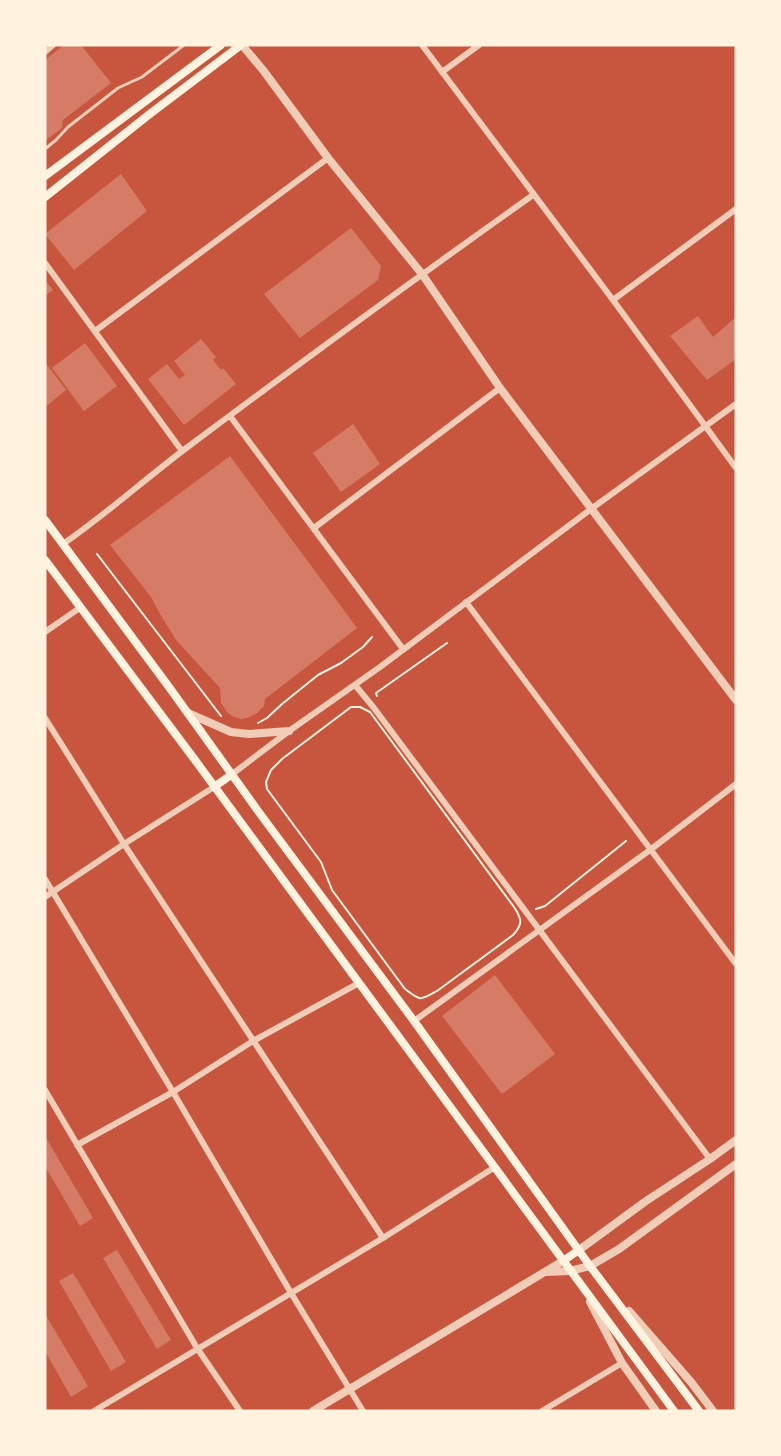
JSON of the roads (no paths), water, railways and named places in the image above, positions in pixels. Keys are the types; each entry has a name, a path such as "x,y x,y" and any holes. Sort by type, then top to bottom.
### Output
{"main road":[{"path":"46,174 220,45"},
{"path":"45,196 242,45"},
{"path":"45,520 414,1021 590,1266 699,1411"},
{"path":"45,560 674,1411"},
{"path":"214,787 231,775"},
{"path":"563,1261 579,1250"}],"street":[{"path":"45,52 53,45"},
{"path":"242,45 328,158 422,273 500,388 736,700"},
{"path":"422,45 736,468"},
{"path":"442,72 479,45"},
{"path":"95,331 328,158"},
{"path":"63,544 182,451 422,273 533,195"},
{"path":"613,300 736,209"},
{"path":"45,263 182,451"},
{"path":"314,528 500,388"},
{"path":"231,775 591,508 736,404"},
{"path":"230,416 403,649"},
{"path":"466,602 736,964"},
{"path":"45,632 81,607"},
{"path":"355,685 710,1159"},
{"path":"188,713 231,732 249,734 289,731"},
{"path":"45,718 124,844 383,1238"},
{"path":"414,1021 650,850 736,784"},
{"path":"45,897 214,787"},
{"path":"45,879 363,1411"},
{"path":"77,1145 173,1092 254,1041 359,983"},
{"path":"45,1090 197,1348 240,1411"},
{"path":"579,1250 736,1140"},
{"path":"544,1273 570,1271 590,1266 619,1249 736,1164"},
{"path":"94,1411 383,1238 495,1167"},
{"path":"313,1411 563,1261"},
{"path":"602,1281 691,1382 713,1411"},
{"path":"585,1292 622,1363 656,1411"},
{"path":"542,1411 622,1363"}],"lane":[{"path":"45,149 68,127 118,88 142,77 184,45"}]}
